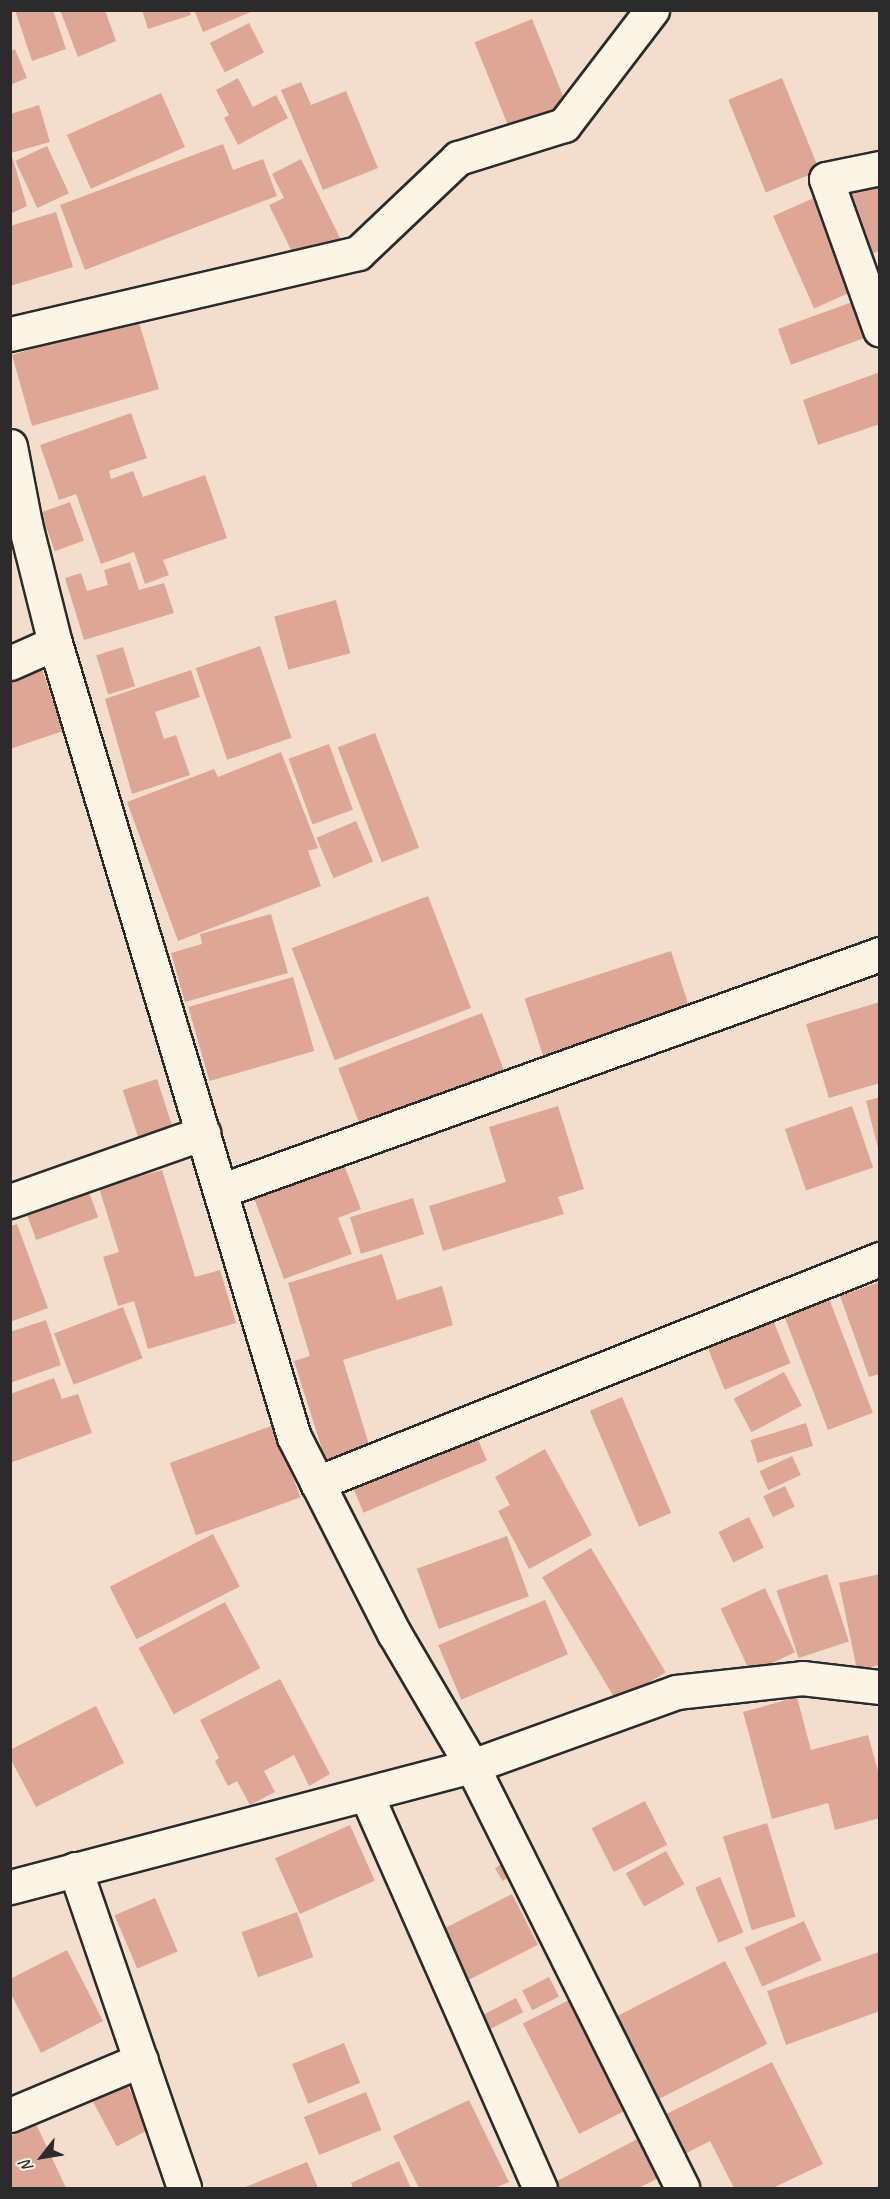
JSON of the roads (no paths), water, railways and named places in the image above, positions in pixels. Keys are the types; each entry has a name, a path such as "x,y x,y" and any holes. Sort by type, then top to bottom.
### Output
{"street":[{"path":"10,334 358,252 458,158 564,125 652,10"},
{"path":"879,168 826,178 879,330"},
{"path":"10,446 18,528 55,643 294,1437 394,1633 472,1766 682,2188"},
{"path":"10,663 55,643"},
{"path":"220,1191 879,954"},
{"path":"10,1202 202,1133"},
{"path":"317,1483 879,1259"},
{"path":"10,1887 472,1766 676,1692 802,1678 879,1687"},
{"path":"366,1794 540,2188"},
{"path":"75,1869 184,2188"},
{"path":"10,2115 141,2060"}]}
